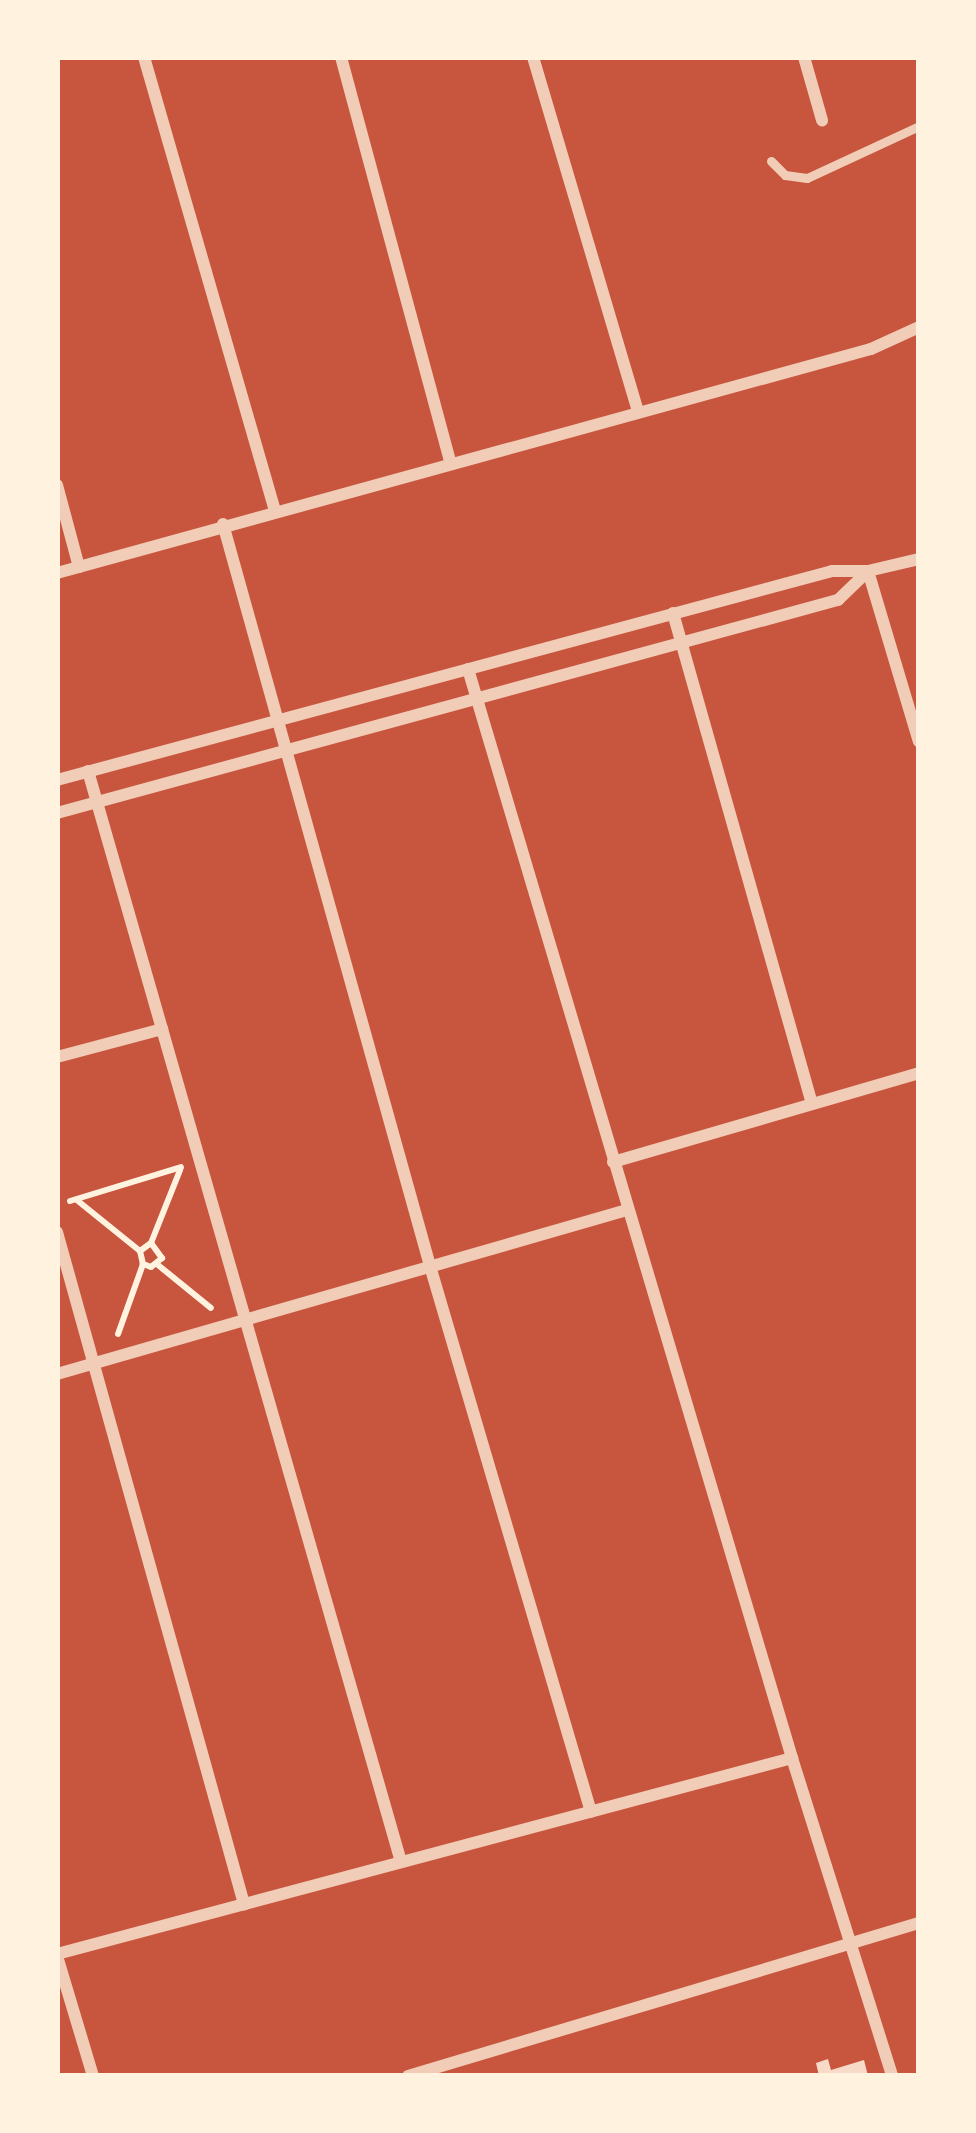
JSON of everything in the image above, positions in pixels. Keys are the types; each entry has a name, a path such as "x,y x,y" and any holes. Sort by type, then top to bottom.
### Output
{"street":[{"path":"144,57 275,510"},
{"path":"341,57 450,461"},
{"path":"533,57 637,409"},
{"path":"804,57 822,120"},
{"path":"57,573 637,409 871,349 919,327"},
{"path":"57,485 79,567"},
{"path":"224,524 430,1266 591,1812"},
{"path":"57,780 832,571 868,572 919,559"},
{"path":"57,813 838,600 868,572"},
{"path":"868,572 919,742"},
{"path":"673,614 812,1104"},
{"path":"468,669 792,1758 892,2076"},
{"path":"88,772 401,1862"},
{"path":"57,1057 162,1029"},
{"path":"613,1162 919,1073"},
{"path":"57,1374 627,1210"},
{"path":"57,1232 244,1904"},
{"path":"93,2076 57,1955 792,1758"},
{"path":"408,2076 919,1923"}],"lane":[{"path":"771,160 785,175 807,178 919,126"}],"path":[{"path":"113,1348 143,1264 140,1251 73,1200 181,1167 151,1244 140,1251"},
{"path":"151,1244 162,1252 158,1264"},
{"path":"143,1264 158,1264 221,1316"}],"building":[{"path":"828,2059 831,2070 864,2060 868,2076 819,2076 816,2063"}]}
